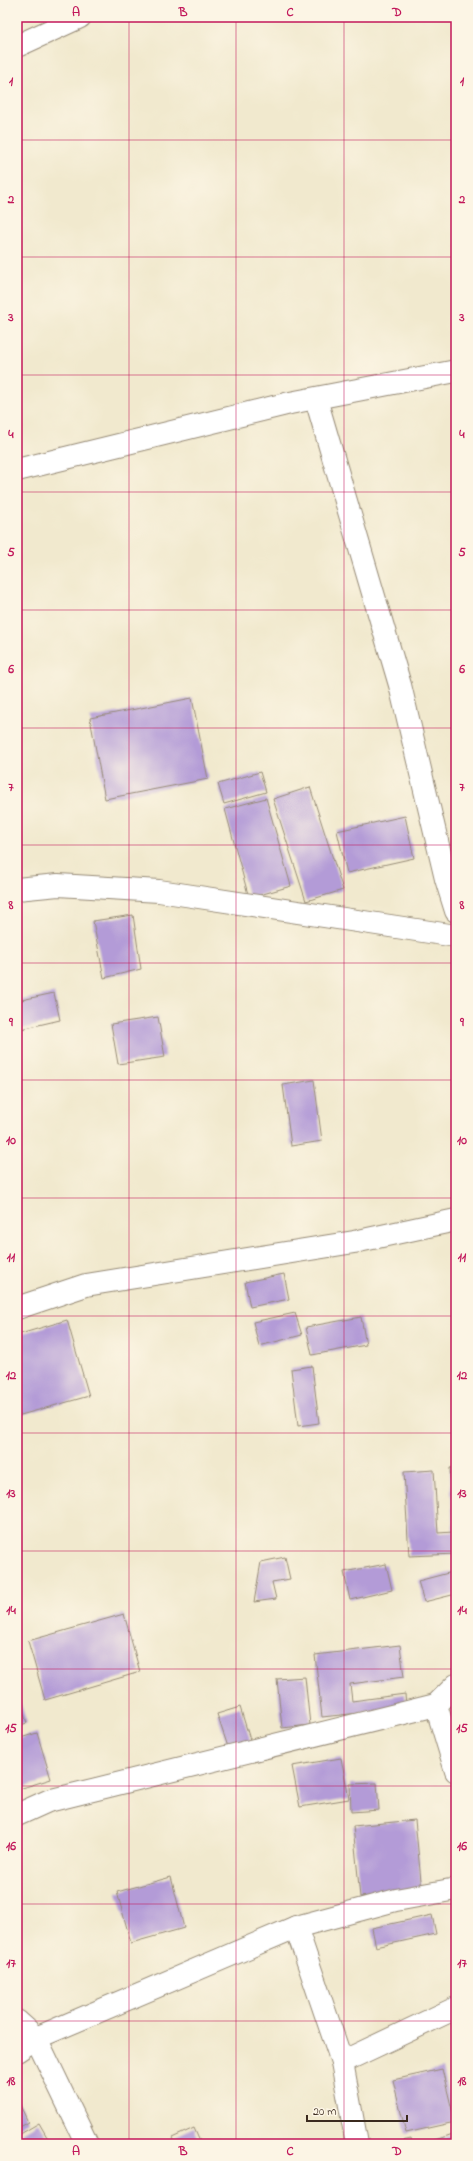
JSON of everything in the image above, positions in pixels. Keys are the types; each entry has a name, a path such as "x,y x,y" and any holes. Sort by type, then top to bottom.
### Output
{"street":[{"path":"17,46 80,17"},
{"path":"17,470 290,403 456,371"},
{"path":"316,399 400,685 451,878 456,911"},
{"path":"17,889 58,885 159,891 456,936"},
{"path":"17,1308 86,1285 354,1242 456,1220"},
{"path":"17,1815 48,1801 436,1705 456,1686"},
{"path":"436,1705 456,1771"},
{"path":"17,2051 36,2038 296,1927 396,1900 456,1890"},
{"path":"296,1927 342,2062 357,2144"},
{"path":"342,2062 456,2008"},
{"path":"17,2021 36,2038 88,2144"}],"building":[{"path":"192,698 208,779 105,799 90,718"},
{"path":"260,772 266,792 224,804 218,784"},
{"path":"310,787 343,890 306,901 273,799"},
{"path":"266,798 291,886 249,898 225,809"},
{"path":"405,816 414,858 347,873 337,831"},
{"path":"133,915 141,969 104,978 93,921"},
{"path":"54,993 60,1020 17,1030 17,1001"},
{"path":"158,1017 165,1057 118,1064 111,1024"},
{"path":"314,1080 322,1141 291,1146 283,1085"},
{"path":"284,1274 289,1299 250,1307 245,1282"},
{"path":"295,1313 302,1335 259,1346 253,1322"},
{"path":"361,1317 366,1345 312,1355 306,1327"},
{"path":"67,1320 89,1396 17,1416 17,1335"},
{"path":"312,1366 319,1423 298,1426 291,1369"},
{"path":"456,1467 456,1554 409,1556 404,1472 434,1470 438,1533 453,1532 450,1468"},
{"path":"285,1557 290,1579 272,1582 276,1599 254,1602 261,1562"},
{"path":"386,1564 392,1590 350,1600 344,1572"},
{"path":"456,1571 456,1594 424,1602 418,1581"},
{"path":"124,1614 140,1672 45,1700 28,1641"},
{"path":"400,1645 404,1677 350,1684 352,1701 405,1694 406,1708 322,1717 315,1655"},
{"path":"305,1677 310,1725 282,1728 277,1679"},
{"path":"17,1693 27,1723 17,1726"},
{"path":"240,1707 251,1743 229,1750 217,1714"},
{"path":"37,1733 51,1779 19,1789 17,1782 17,1739"},
{"path":"341,1758 349,1799 300,1807 292,1766"},
{"path":"377,1783 379,1810 351,1812 350,1784"},
{"path":"415,1820 422,1891 360,1897 353,1826"},
{"path":"171,1877 184,1928 131,1943 117,1892"},
{"path":"432,1915 436,1934 376,1947 372,1928"},
{"path":"442,2069 455,2122 406,2133 393,2080"},
{"path":"17,2099 28,2122 17,2128"},
{"path":"39,2123 51,2144 17,2144 17,2136"},
{"path":"194,2128 201,2144 175,2144 172,2138"},
{"path":"456,2133 456,2144 423,2144"},
{"path":"411,2139 412,2144 393,2144 393,2143"}]}
